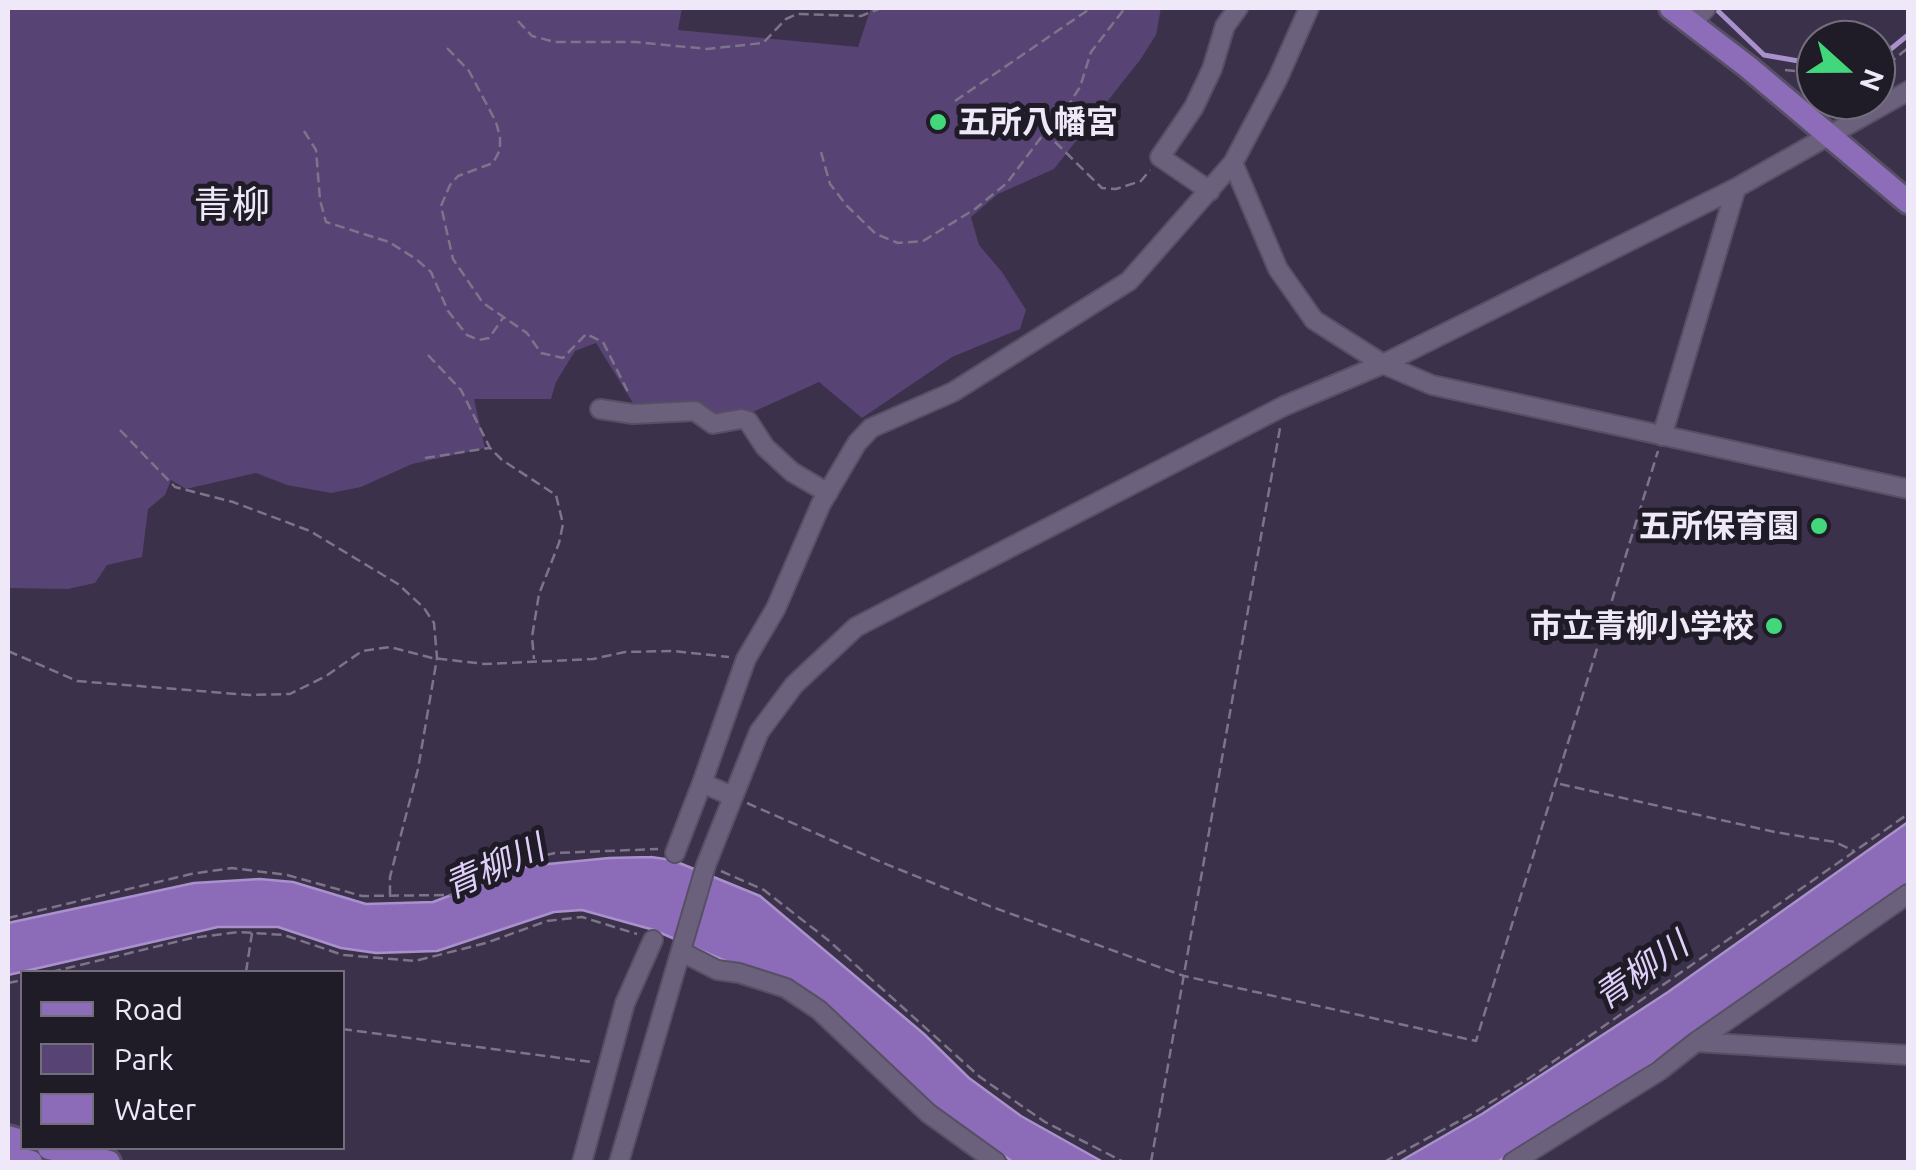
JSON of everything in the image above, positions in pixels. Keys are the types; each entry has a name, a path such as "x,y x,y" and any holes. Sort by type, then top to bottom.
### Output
{"main road":[{"path":"1671,8 1698,16 1908,202"},
{"path":"57,1150 108,1162"},
{"path":"8,1156 31,1162"}],"street":[{"path":"1210,191 1160,158 1194,106 1212,69 1225,26 1238,8"},
{"path":"676,853 746,659 776,608 828,493 857,443 871,428 953,392 1129,281 1234,164 1309,8"},
{"path":"619,1162 704,871 759,732 794,684 856,627 1284,406 1383,364 1736,188 1908,92"},
{"path":"1234,164 1278,270 1314,320 1383,364 1432,385 1908,490"},
{"path":"1662,436 1736,188"},
{"path":"600,410 639,414 696,411 713,424 748,421 765,447 792,472 828,493"},
{"path":"702,783 732,796"},
{"path":"1513,1162 1659,1071 1908,894"},
{"path":"582,1162 625,1003 653,940"},
{"path":"684,946 716,970 738,972 786,988 819,1010 928,1114 996,1162"},
{"path":"1696,1042 1908,1055"}],"path":[{"path":"518,20 532,36 555,42 636,42 707,49 763,43 786,18 797,14 862,16 881,8"},
{"path":"955,101 1091,8"},
{"path":"821,152 830,184 876,234 898,242 923,242 1007,183 1064,112 1080,87 1091,52 1124,8"},
{"path":"447,48 469,71 500,137 500,150 493,163 458,176 450,184 441,206 453,259 482,302 526,333 540,353 564,358 586,334 602,342 639,414"},
{"path":"304,131 316,150 320,200 330,226 390,242 416,259 431,272 448,311 468,335 479,340 490,338 504,317"},
{"path":"1045,132 1102,188 1116,189 1141,181 1160,158"},
{"path":"428,355 461,390 490,448 556,495 563,524 538,594 532,637 534,660"},
{"path":"1151,1162 1284,406"},
{"path":"120,430 175,487 233,502 310,531 398,584 434,623 437,658 418,768 390,877 390,898"},
{"path":"732,796 976,901 1184,976 1476,1041 1662,436"},
{"path":"426,458 490,448"},
{"path":"8,651 77,681 249,696 290,694 326,676 362,651 390,647 485,664 673,651 746,659"},
{"path":"1558,783 1835,842 1856,851"},
{"path":"1384,1162 1472,1114 1544,1068 1908,814"},
{"path":"8,918 190,874 232,868 287,874 362,896 390,898 452,895 516,862 555,853 664,849 676,853"},
{"path":"704,871 764,890 828,940 980,1077 1045,1122 1124,1162"},
{"path":"59,970 192,938 252,932 284,935 343,955 401,961 486,943 546,921 582,917 653,940"},
{"path":"246,970 252,932"},
{"path":"345,1029 608,1065"}],"green space":[{"path":"8,8 682,8 678,30 858,47 871,8 1161,8 1156,35 1140,60 1054,169 998,194 971,217 979,245 1026,310 1020,329 952,357 862,418 819,382 753,412 718,417 638,411 596,343 575,351 556,382 551,399 474,399 485,448 412,464 361,487 331,493 287,485 256,473 186,489 171,480 165,495 148,509 142,557 107,565 95,583 68,589 8,588"}],"water":[{"path":"1908,822 1908,887 1580,1113 1497,1162 1399,1162 1482,1114 1668,992"},
{"path":"609,858 672,860 760,896 924,1034 969,1078 1021,1116 1103,1162 1013,1162 927,1102 862,1043 737,966 654,930 582,910 554,912 437,951 376,953 341,948 278,927 218,927 8,975 8,923 194,883 260,879 293,882 366,904 433,902 528,866"}],"waterway":[{"path":"1715,8 1764,55 1796,61"},
{"path":"1896,45 1908,35"}],"place":[{"name":"五所八幡宮","path":"938,122"},
{"name":"五所保育園","path":"1819,526"},
{"name":"市立青柳小学校","path":"1774,626"}],"district":[{"name":"青柳","path":"232,205"}],"water label":[{"name":"青柳川","path":"494,867"},
{"name":"青柳川","path":"1641,971"}]}
